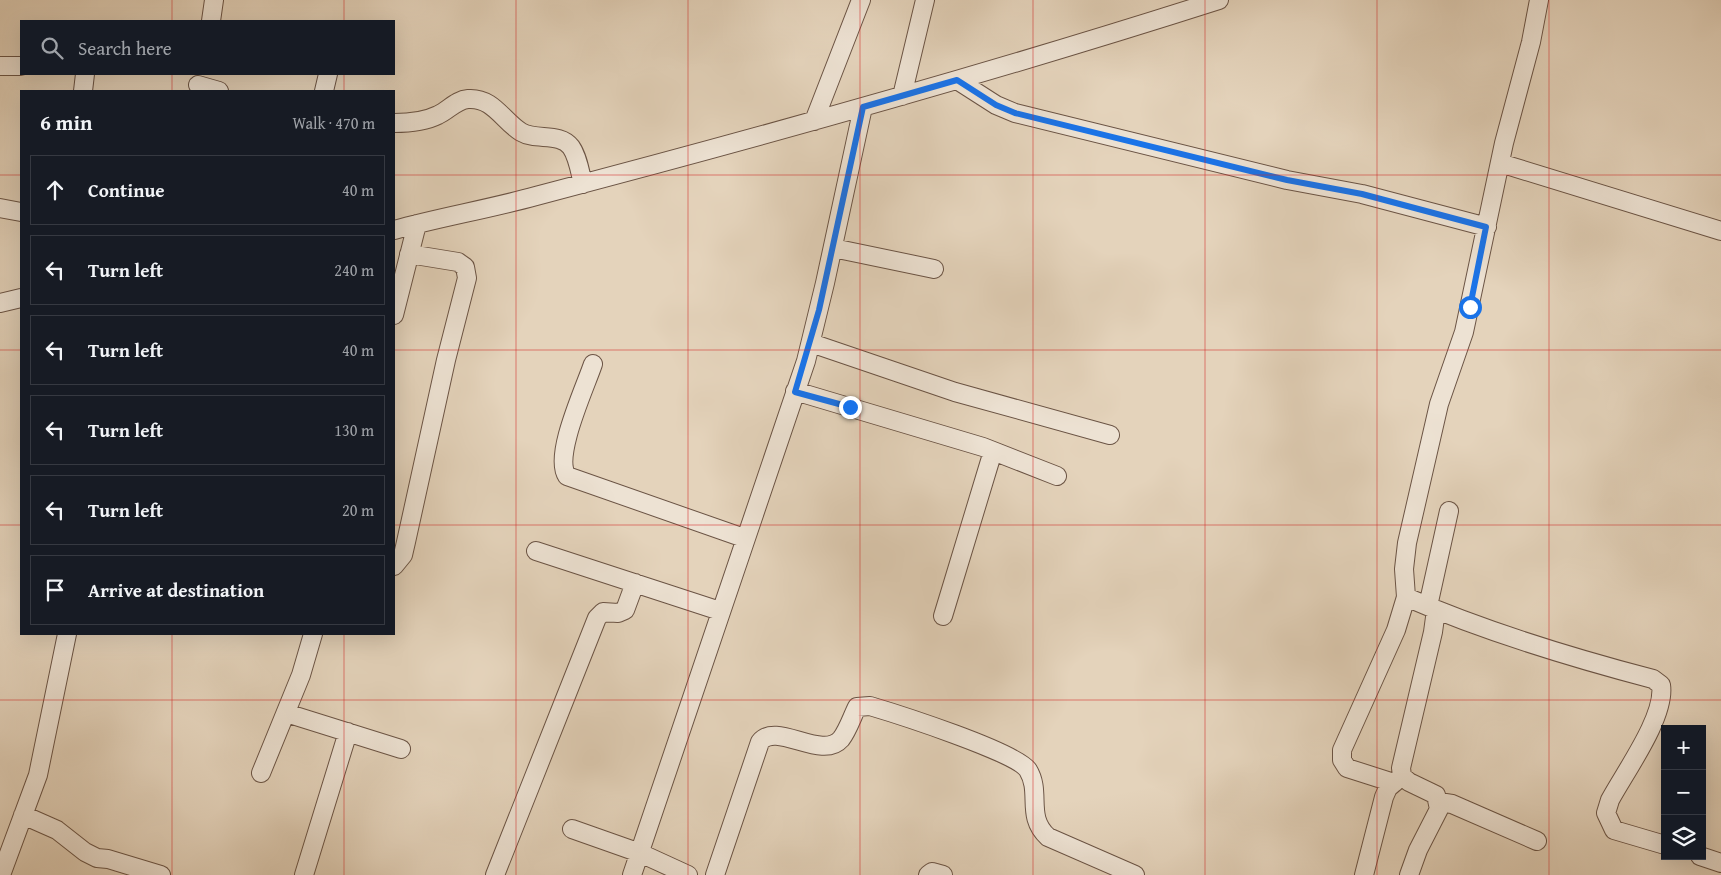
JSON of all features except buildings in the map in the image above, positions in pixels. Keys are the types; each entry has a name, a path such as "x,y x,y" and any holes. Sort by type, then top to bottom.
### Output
{"street":[{"path":"211,20 214,0"},
{"path":"814,121 861,0"},
{"path":"902,96 925,0"},
{"path":"395,230 583,184 814,121 1091,41 1219,0"},
{"path":"1409,875 1418,850 1439,809 1436,795 1409,782 1347,768 1342,760 1342,750 1396,630 1406,597 1404,569 1408,543 1439,404 1464,332 1500,163 1532,42 1539,0"},
{"path":"0,66 20,66"},
{"path":"83,90 85,75"},
{"path":"324,90 328,75"},
{"path":"198,80 217,90"},
{"path":"957,80 996,105 1015,113 1287,180 1362,194 1486,227"},
{"path":"395,124 438,116 458,102 468,99 481,100 494,106 522,133 564,141 571,147 577,159 583,184"},
{"path":"632,875 811,343 863,107"},
{"path":"1500,163 1721,231"},
{"path":"0,208 20,212"},
{"path":"395,311 417,224"},
{"path":"833,248 934,269"},
{"path":"395,565 403,555 446,360 467,278 465,266 458,262 409,254"},
{"path":"0,302 20,298"},
{"path":"811,343 955,392 1110,435"},
{"path":"593,364 563,449 562,469 567,476 744,538"},
{"path":"795,392 993,451 1057,476"},
{"path":"943,616 993,451"},
{"path":"1364,875 1384,797 1388,788 1398,780 1402,756 1433,632 1432,608 1449,511"},
{"path":"536,551 720,611"},
{"path":"495,875 597,618 604,612 618,613 625,610 629,604 635,583"},
{"path":"1406,597 1432,608 1583,661 1653,679 1661,685 1662,694 1655,720 1610,800 1606,813 1608,822 1614,830 1661,844"},
{"path":"1,875 39,768 67,635"},
{"path":"261,773 307,660 313,635"},
{"path":"715,875 763,737 772,734 820,746 834,744 841,739 857,707 870,706 991,749 1019,762 1027,769 1031,778 1034,812 1041,830 1048,837 1134,875"},
{"path":"286,713 401,749"},
{"path":"304,875 348,732"},
{"path":"1439,802 1452,804 1537,842"},
{"path":"23,815 57,830 97,858 108,859 161,875"},
{"path":"572,829 640,852 688,875"},
{"path":"1706,858 1721,862"},
{"path":"928,875 932,872 944,875"}],"route":[{"path":"850,407 795,392 806,361 826,284 863,107 957,80 996,105 1015,113 1287,180 1362,194 1486,227 1470,307"}]}
